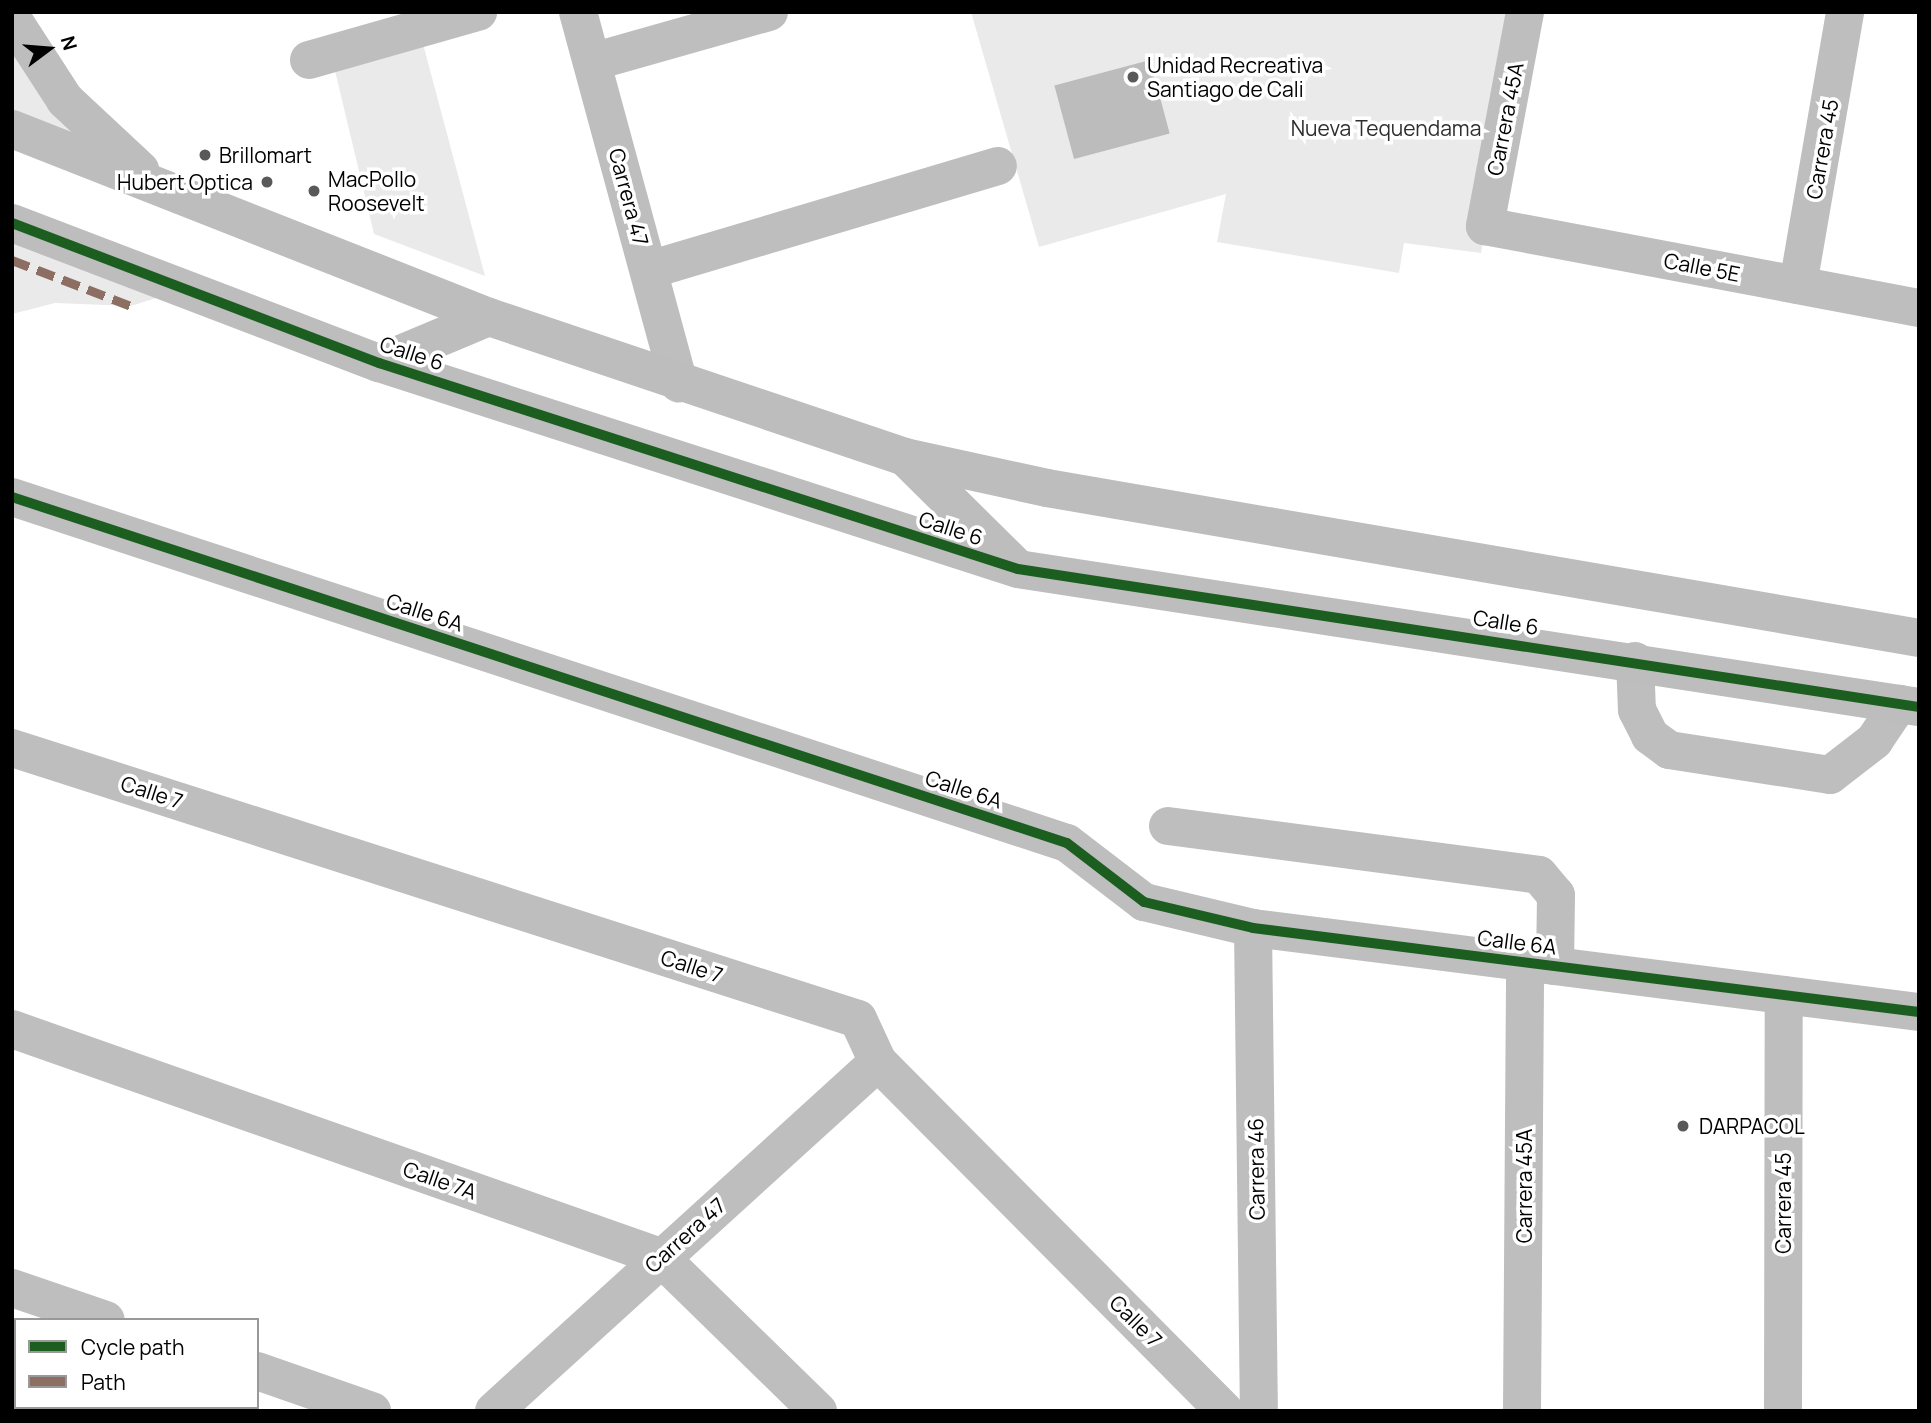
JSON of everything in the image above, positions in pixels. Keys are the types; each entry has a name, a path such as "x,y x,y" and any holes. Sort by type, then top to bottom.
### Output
{"main road":[{"path":"12,18 40,67 93,131 185,200"},
{"path":"12,129 185,200 489,317 905,457 1047,488 1919,638"},
{"name":"Calle 6","path":"12,223 379,363 1018,569 1909,705"},
{"path":"379,363 489,317"},
{"path":"905,457 1018,569"}],"street":[{"path":"313,50 478,12"},
{"name":"Carrera 47","path":"578,12 679,383"},
{"path":"592,62 768,12"},
{"name":"Carrera 45A","path":"1485,226 1525,12"},
{"name":"Carrera 45","path":"1798,285 1845,12"},
{"path":"649,270 999,166"},
{"name":"Calle 5E","path":"1485,226 1919,308"},
{"name":"Calle 6A","path":"12,497 1067,843 1144,902 1254,928 1919,1012"},
{"path":"1635,662 1637,710 1650,736 1669,750 1830,775 1874,741 1909,705"},
{"name":"Calle 7","path":"12,748 858,1019 878,1062 1225,1411"},
{"name":"Carrera 45A","path":"1168,826 1539,875 1556,895 1540,964 1522,1411"},
{"name":"Carrera 46","path":"1254,928 1259,1411"},
{"name":"Carrera 45","path":"1783,1411 1784,995"},
{"name":"Calle 7A","path":"12,1029 660,1257 818,1411"},
{"name":"Carrera 47","path":"494,1411 660,1257 878,1062"},
{"path":"12,1288 100,1318"},
{"path":"259,1372 372,1411"}],"green space":[{"name":"Nueva Tequendama","path":"971,12 1525,12 1481,253 1404,243 1399,273 1217,242 1226,194 1039,247"},
{"path":"12,18 124,158 12,129"},
{"path":"419,29 485,276 374,234 331,54"},
{"path":"12,223 185,289 131,306 55,303 12,314"}],"shaded area":[{"path":"1150,60 1170,133 1074,159 1054,86"}],"marked path":[{"path":"12,260 131,306"}],"cycle path":[{"path":"12,223 379,363 1018,569 1919,707"},
{"path":"12,497 1067,843 1144,902 1253,928 1919,1012"}],"place":[{"name":"Unidad Recreativa Santiago de Cali","path":"1133,77"},
{"name":"Brillomart","path":"205,155"},
{"name":"Hubert Optica","path":"267,182"},
{"name":"MacPollo Roosevelt","path":"314,191"},
{"name":"DARPACOL","path":"1683,1126"}]}
